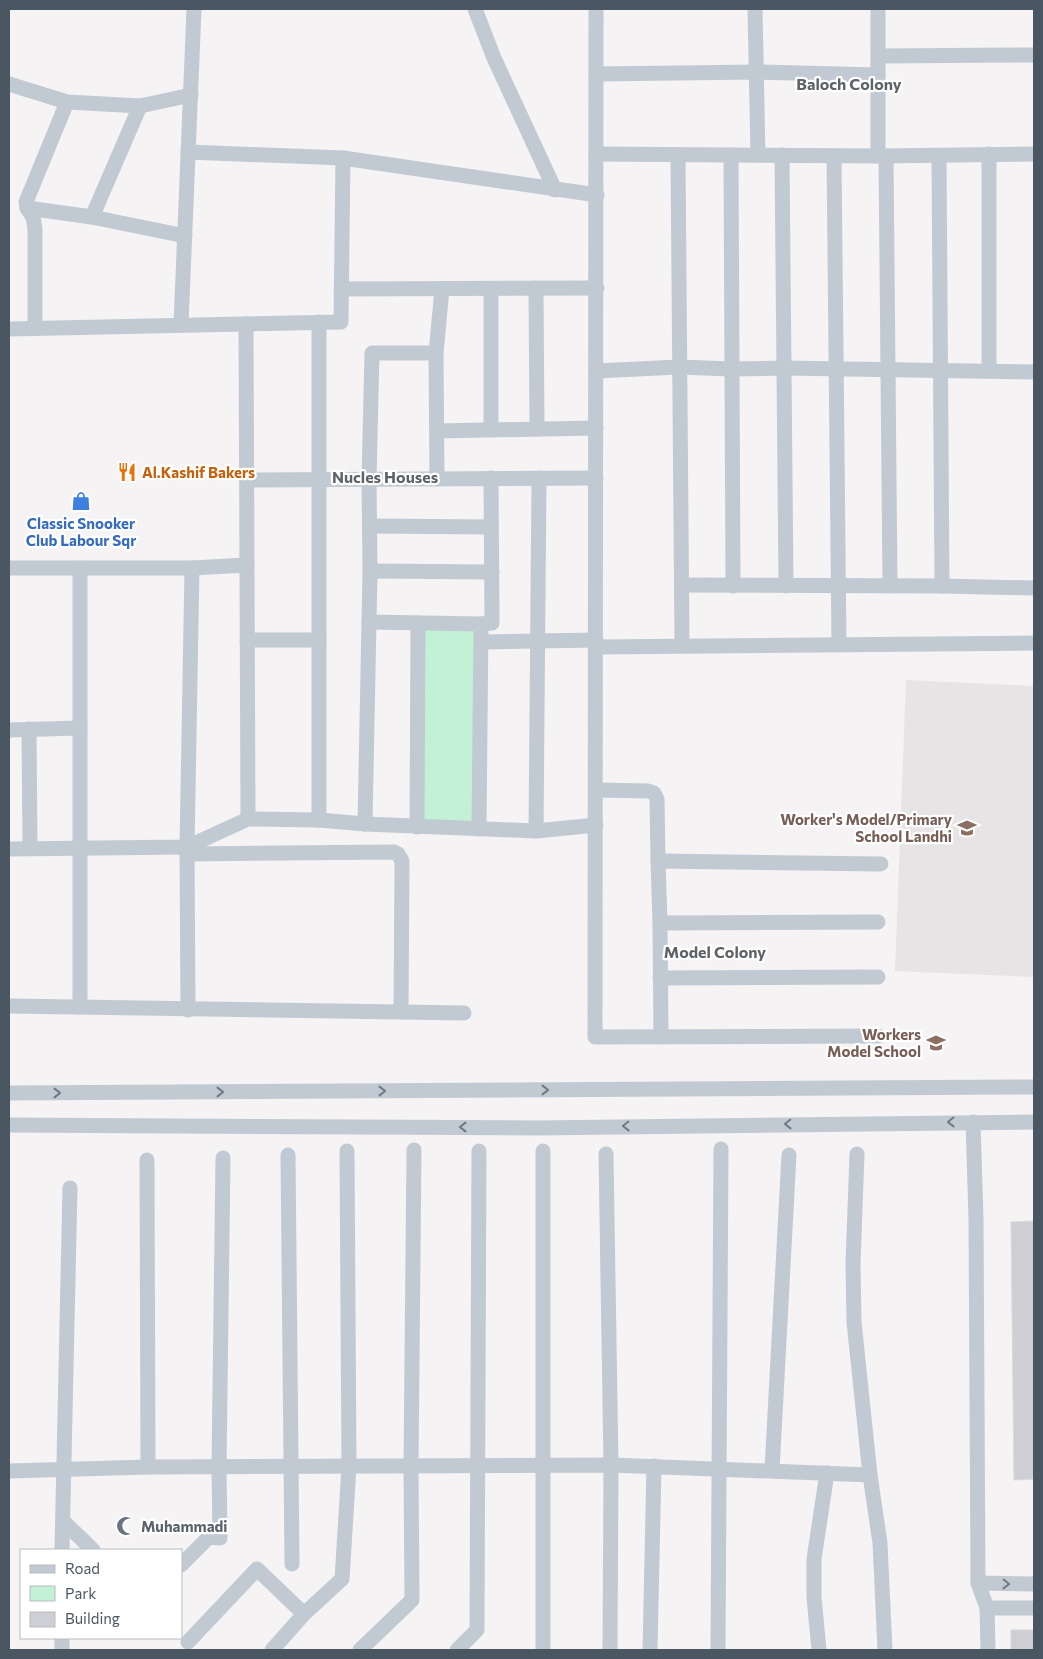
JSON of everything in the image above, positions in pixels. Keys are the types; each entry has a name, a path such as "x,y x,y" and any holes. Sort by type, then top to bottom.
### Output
{"street":[{"path":"181,325 194,9"},
{"path":"474,9 494,58 555,190"},
{"path":"596,9 595,1037 879,1036"},
{"path":"755,9 758,155"},
{"path":"878,9 890,586"},
{"path":"878,56 1034,55"},
{"path":"596,74 756,72 878,75"},
{"path":"9,84 67,102 140,106 191,95"},
{"path":"35,328 35,229 33,217 27,208 28,197 67,102"},
{"path":"92,217 140,106"},
{"path":"188,152 343,158 597,195"},
{"path":"596,154 834,156 1034,154"},
{"path":"989,154 989,371"},
{"path":"678,155 682,646"},
{"path":"731,155 733,586"},
{"path":"782,155 786,586"},
{"path":"834,156 839,645"},
{"path":"939,156 942,586"},
{"path":"9,329 340,322 343,158"},
{"path":"27,208 92,217 185,236"},
{"path":"536,288 537,429"},
{"path":"341,289 597,288"},
{"path":"437,479 436,353 442,289"},
{"path":"491,289 491,430"},
{"path":"319,322 319,820"},
{"path":"246,324 248,819"},
{"path":"365,824 372,353 436,353"},
{"path":"596,371 679,367 731,370 784,368 940,372 1034,372"},
{"path":"437,430 596,428"},
{"path":"369,622 492,623 491,478"},
{"path":"536,831 539,478"},
{"path":"247,480 596,478"},
{"path":"370,526 492,527"},
{"path":"9,568 192,568 247,565"},
{"path":"80,568 80,1007"},
{"path":"188,1010 187,850 192,568"},
{"path":"370,571 492,572"},
{"path":"682,585 1034,588"},
{"path":"417,827 418,623"},
{"path":"479,829 481,624"},
{"path":"247,640 319,640"},
{"path":"482,642 538,641 682,646 1034,644"},
{"path":"9,730 80,728"},
{"path":"29,729 30,848"},
{"path":"596,790 648,792 654,793 657,799 661,1037"},
{"path":"187,850 248,819 319,820 417,827 536,831 596,826"},
{"path":"9,849 79,848 384,852 398,854 402,861 401,1012"},
{"path":"658,861 881,864"},
{"path":"660,922 878,922"},
{"path":"660,978 878,977"},
{"path":"9,1006 464,1013"},
{"path":"9,1093 1034,1087"},
{"path":"973,1122 976,1228 978,1583 987,1608 988,1650"},
{"path":"9,1125 536,1128 1034,1122"},
{"path":"718,1650 721,1149"},
{"path":"360,1650 412,1600 410,1466 414,1150"},
{"path":"272,1650 304,1614 342,1579 349,1466 347,1151"},
{"path":"457,1650 478,1630 479,1151"},
{"path":"543,1151 543,1650"},
{"path":"606,1154 611,1465 610,1650"},
{"path":"857,1154 853,1264 854,1322 870,1475 880,1543 884,1650"},
{"path":"288,1155 292,1564"},
{"path":"772,1470 789,1155"},
{"path":"182,1563 209,1537 220,1538 219,1467 223,1158"},
{"path":"147,1160 148,1467"},
{"path":"62,1549 70,1188"},
{"path":"9,1471 148,1467 611,1465 870,1475"},
{"path":"650,1650 654,1466"},
{"path":"819,1650 814,1597 814,1559 828,1473"},
{"path":"63,1521 92,1549"},
{"path":"188,1643 257,1569 304,1614"},
{"path":"978,1583 1034,1584"},
{"path":"987,1608 1034,1608"}],"shaded area":[{"name":"Worker's Model/Primary School Landhi","path":"906,680 1034,686 1034,977 895,971"}],"green space":[{"path":"479,627 474,824 424,822 422,628"}],"building":[{"path":"1034,1221 1034,1479 1014,1480 1011,1222"},
{"path":"1011,1630 1034,1630 1034,1650 1011,1650"}],"place":[{"name":"Al.Kashif Bakers","path":"127,472"},
{"name":"Classic Snooker Club Labour Sqr","path":"81,501"},
{"name":"Worker's Model/Primary School Landhi","path":"967,828"},
{"name":"Workers Model School","path":"936,1043"},
{"name":"Muhammadi","path":"126,1526"}],"district":[{"name":"Baloch Colony","path":"849,83"},
{"name":"Nucles Houses","path":"385,476"},
{"name":"Model Colony","path":"715,951"}]}
